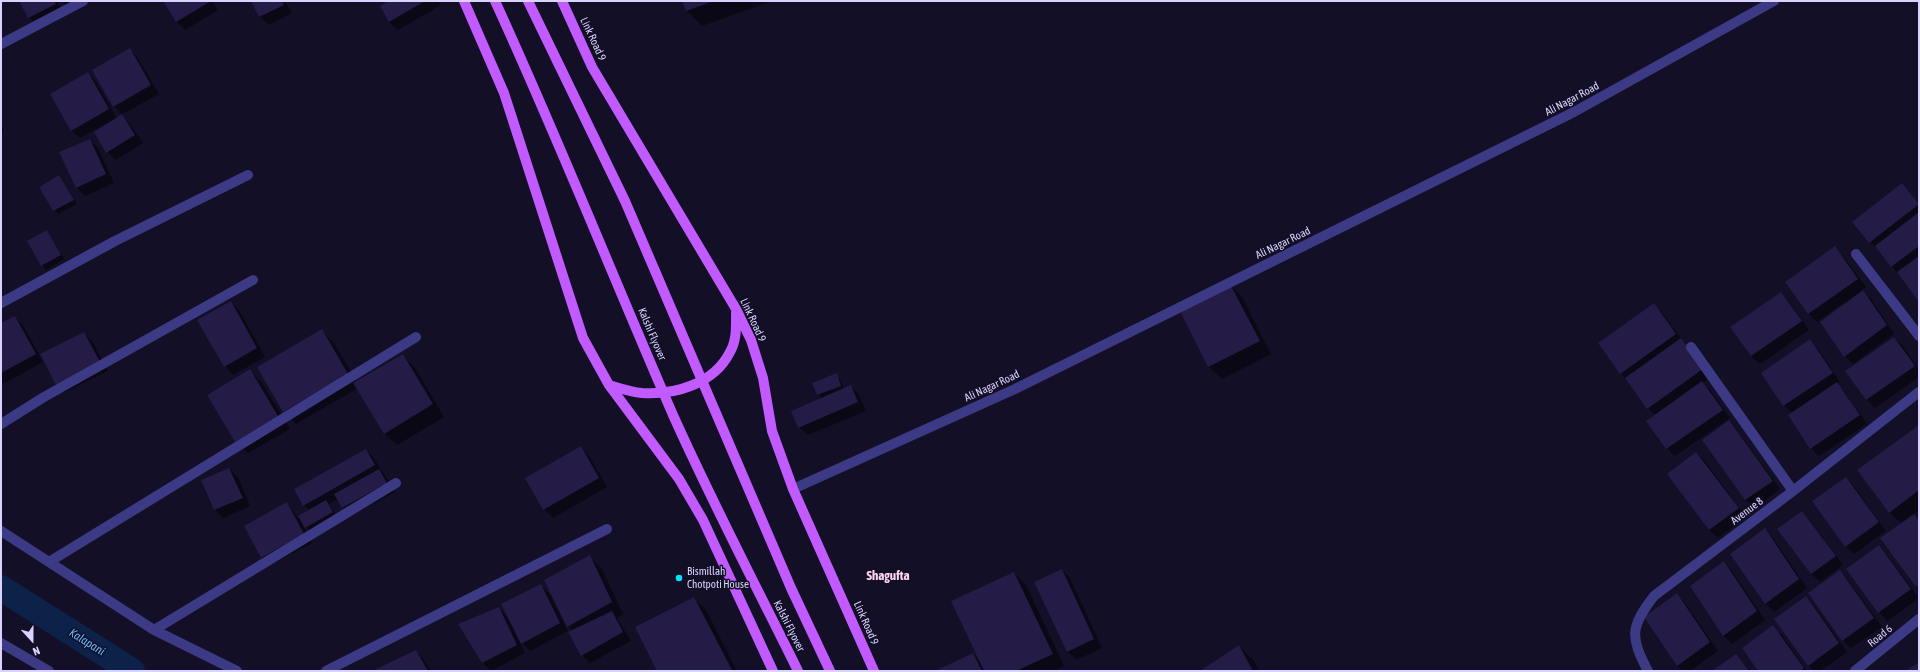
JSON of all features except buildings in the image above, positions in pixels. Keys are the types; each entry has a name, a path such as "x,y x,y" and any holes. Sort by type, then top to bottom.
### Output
{"main road":[{"path":"464,1 504,93 583,338 609,385 679,479 703,520 773,671"},
{"name":"Kalshi Flyover","path":"494,1 534,87 674,416 798,671"},
{"path":"528,1 625,201 788,580 830,671"},
{"name":"Link Road 9","path":"562,1 592,67 736,309 751,340 763,378 772,431 793,489 874,671"},
{"path":"609,385 641,393 668,393 688,387 708,377 719,369 731,351 736,332 736,309"}],"street":[{"path":"1,44 83,1"},
{"name":"Ali Nagar Road","path":"793,489 1015,389 1574,112 1774,1"},
{"path":"1,303 115,241 248,175"},
{"path":"1856,254 1919,336"},
{"path":"1,424 44,397 253,280"},
{"path":"49,562 416,337"},
{"path":"1691,347 1793,491"},
{"name":"Avenue 8","path":"1648,671 1634,640 1635,629 1641,612 1654,596 1793,491 1919,392"},
{"path":"154,630 396,483"},
{"path":"326,671 607,529"},
{"path":"1,531 154,630 237,671"},
{"name":"Road 6","path":"1855,671 1919,619"},
{"path":"1,644 48,671"}],"waterway":[{"name":"Kalapani","path":"1,588 132,671"}],"place":[{"name":"Bismillah Chotpoti House","path":"679,578"}],"district":[{"name":"Shagufta","path":"888,576"}]}
